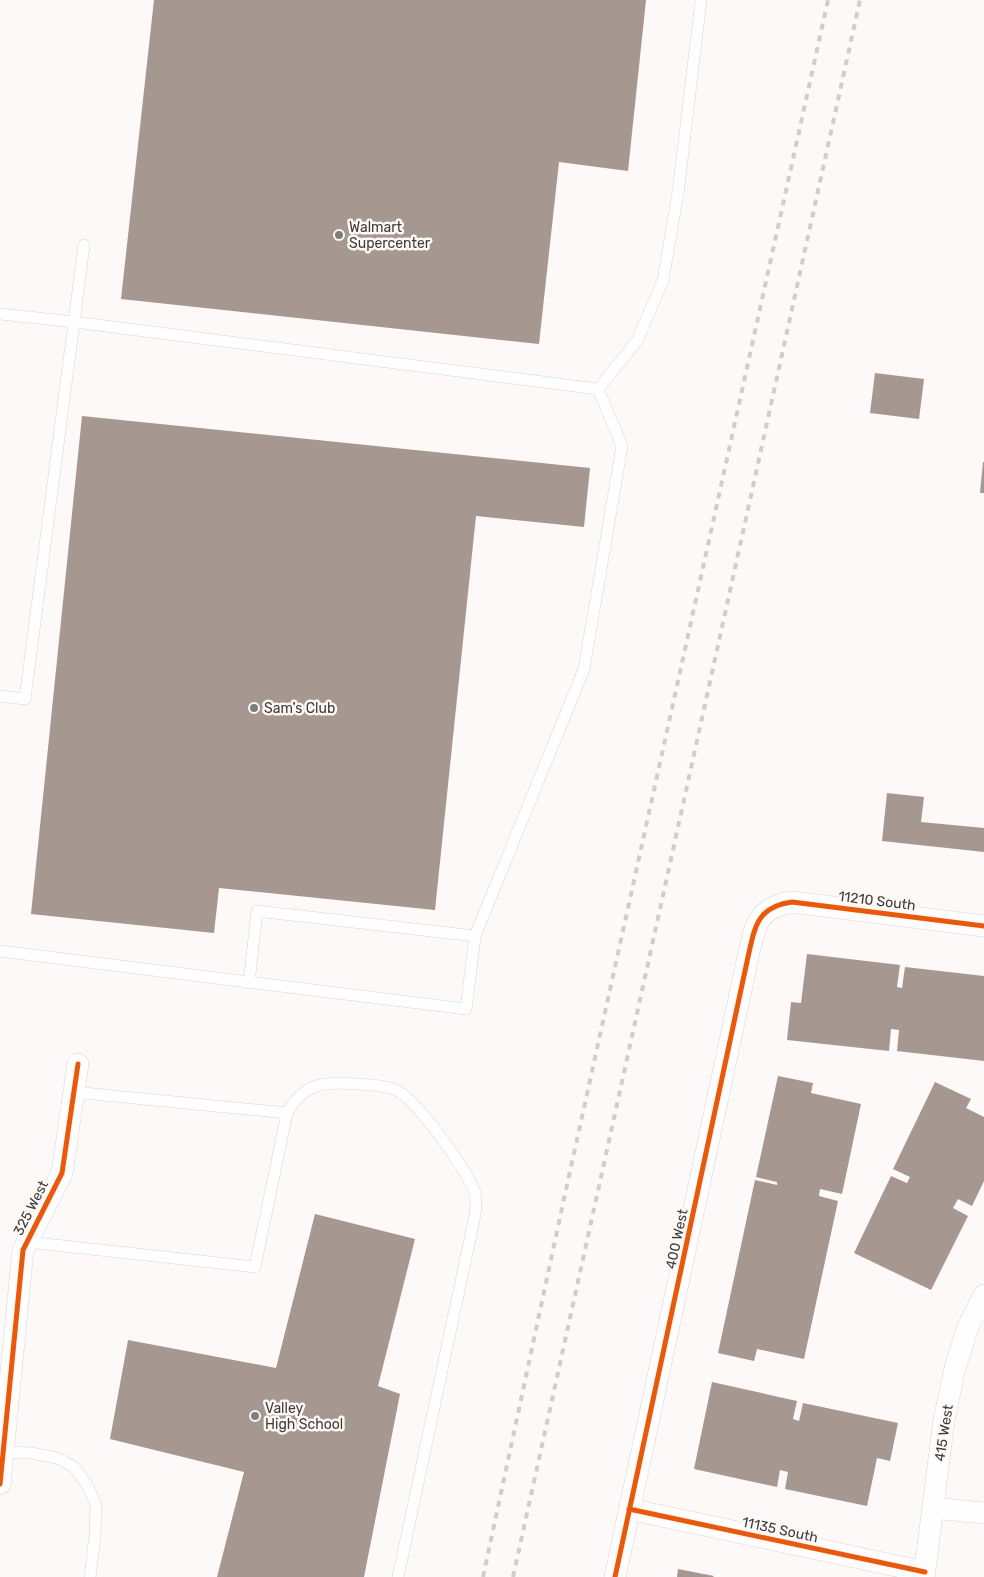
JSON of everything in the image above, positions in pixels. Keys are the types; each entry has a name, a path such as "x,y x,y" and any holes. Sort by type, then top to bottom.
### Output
{"street":[{"name":"11210 South","path":"769,909 780,904 792,902 984,926"},
{"name":"400 West","path":"614,1577 755,928 760,917 769,909"},
{"name":"325 West","path":"0,1484 22,1250 62,1173 78,1064"},
{"name":"415 West","path":"925,1575 944,1420 955,1368 968,1327 984,1295"},
{"path":"933,1508 984,1512"},
{"name":"11135 South","path":"629,1510 925,1575"}],"lane":[{"path":"598,390 637,341 663,280 678,193 701,0"},
{"path":"0,696 25,700 84,245"},
{"path":"0,314 598,390"},
{"path":"0,952 466,1009 475,936 584,669 622,446 598,390"},
{"path":"249,983 257,911 475,936"},
{"path":"27,1242 255,1267 287,1113 294,1100 308,1089 329,1082 378,1086 396,1090 422,1113 468,1176 475,1193 477,1205 398,1577"},
{"path":"74,1092 287,1113"},
{"path":"2,1452 31,1453 57,1458 74,1467 87,1485 96,1504 95,1536 90,1577"}],"building":[{"name":"Walmart Supercenter","path":"154,0 646,0 628,171 559,162 539,344 121,299"},
{"path":"875,373 924,379 919,419 870,413"},
{"name":"Sam's Club","path":"82,416 590,468 584,527 476,516 435,910 219,888 214,933 31,914"},
{"path":"983,462 984,493 980,493"},
{"path":"887,793 924,797 921,822 984,828 984,852 882,841"},
{"path":"807,954 900,965 897,987 902,988 905,967 984,976 984,1061 897,1051 899,1030 891,1029 889,1051 787,1040 791,1002 801,1003"},
{"path":"778,1076 813,1083 811,1093 861,1104 842,1194 820,1189 819,1196 838,1201 804,1359 757,1349 754,1361 718,1353 755,1180 777,1185 777,1182 756,1177"},
{"path":"935,1082 971,1099 966,1108 984,1117 984,1181 972,1206 958,1199 953,1208 968,1216 931,1290 854,1253 891,1176 907,1183 910,1177 893,1169"},
{"name":"Valley High School","path":"315,1214 415,1239 378,1386 400,1394 364,1577 217,1577 244,1472 110,1439 128,1340 276,1368"},
{"path":"712,1382 797,1401 793,1419 799,1421 803,1403 898,1423 890,1461 877,1458 867,1506 785,1489 788,1472 780,1470 777,1487 694,1469"},
{"path":"678,1569 714,1576 677,1577"}],"railway":[{"path":"483,1577 565,1194 828,0"},
{"path":"513,1577 860,0"}],"cycle path":[{"path":"615,1577 756,927 765,913 771,908 792,902 984,926"},
{"path":"0,1484 23,1250 62,1173 78,1064"},
{"path":"629,1509 925,1572"}],"place":[{"name":"Walmart Supercenter","path":"339,235"},
{"name":"Sam's Club","path":"254,708"},
{"name":"Valley High School","path":"255,1416"}]}
